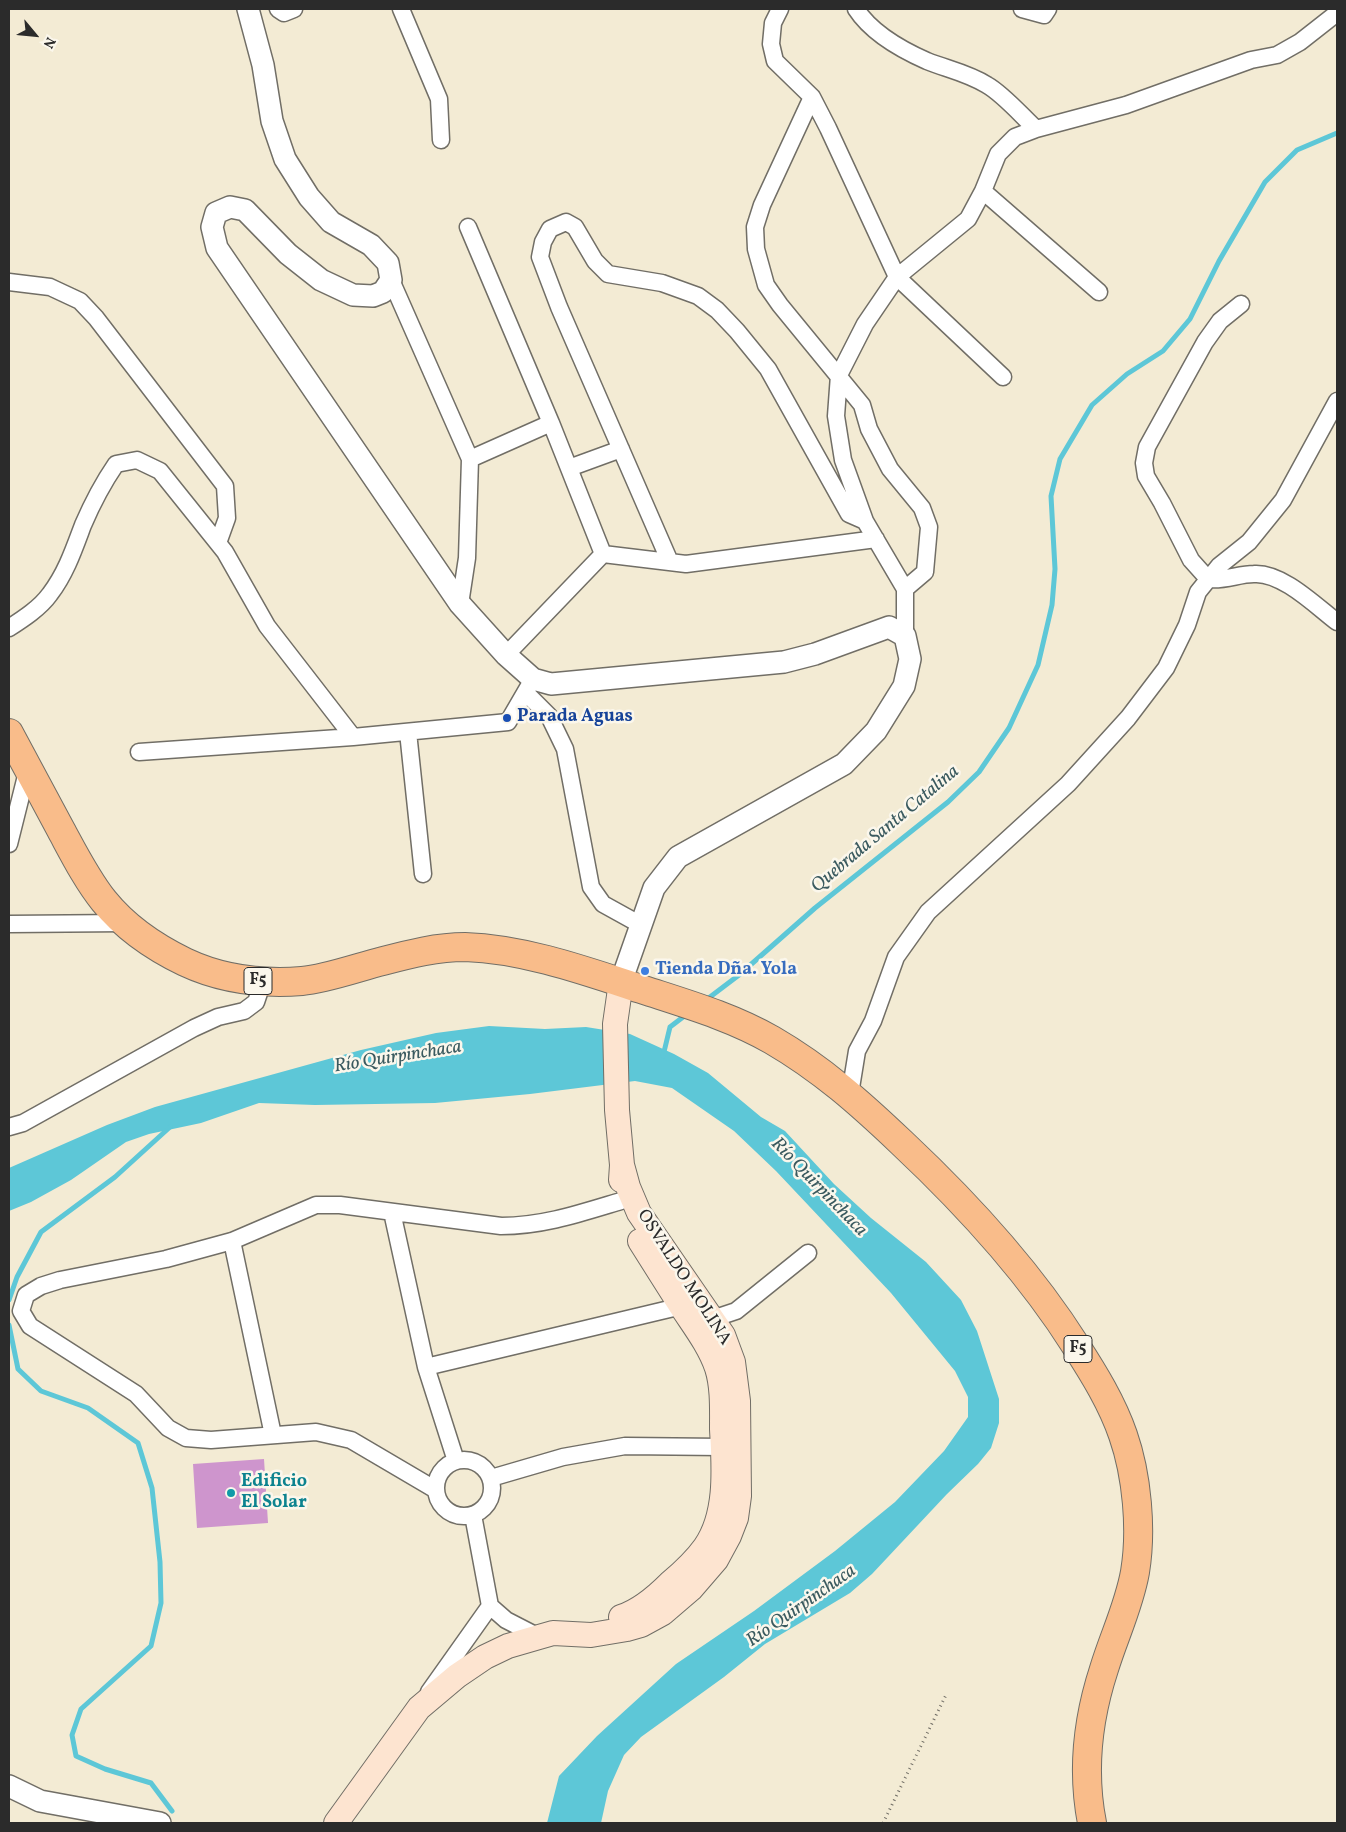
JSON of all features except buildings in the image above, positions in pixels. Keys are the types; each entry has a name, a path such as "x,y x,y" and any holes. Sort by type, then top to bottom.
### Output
{"highway":[{"name":"F5","path":"9,733 78,861 104,901 126,923 149,941 183,961 214,973 252,981 305,981 419,952 456,947 486,948 522,954 621,982 720,1015 770,1039 818,1069 850,1094 943,1182 1018,1266 1062,1323 1100,1382 1124,1436 1134,1485 1139,1524 1135,1570 1127,1604 1103,1672 1090,1726 1086,1764 1092,1823"}],"main road":[{"path":"621,982 615,1024 617,1110 622,1165 621,1200 628,1221 688,1300"},
{"name":"OSVALDO MOLINA","path":"336,1823 418,1708 457,1676 485,1657 508,1646 546,1635 591,1635 634,1627 664,1613 691,1589 716,1560 733,1527 739,1496 731,1446 738,1401 733,1362 723,1336 705,1325 688,1300 639,1213 628,1187 622,1165"}],"street":[{"path":"248,9 263,65 272,121 285,159 309,197 331,222 370,245 388,263 392,280 470,459 467,558 460,604"},
{"path":"278,9 284,13 294,9"},
{"path":"401,9 439,99 442,140"},
{"path":"780,9 772,23 771,44 775,61 812,97 897,277 1003,377"},
{"path":"856,9 864,20 897,45 926,60 968,75 989,86 1036,129"},
{"path":"1022,9 1044,15 1048,9"},
{"path":"621,982 654,888 678,857 844,764 876,731 904,686 910,659 905,636 905,589 866,521 843,460 836,416 839,376 865,324 897,277 968,219 984,191 998,154 1015,137 1036,129 1126,105 1251,60 1277,55 1300,42 1337,13"},
{"path":"812,97 762,206 755,227 756,249 766,285 780,305 862,405 869,429 890,468 922,508 929,527 925,572 905,589"},
{"path":"984,191 1099,292"},
{"path":"392,280 383,292 373,296 353,295 314,275 288,254 245,210 230,207 216,213 212,227 217,248 460,604 506,655 549,716 565,749 591,887 603,904 641,925"},
{"path":"670,562 559,307 540,257 543,242 550,229 566,222 575,227 595,261 608,274 662,283 698,296 716,310 768,369 849,514 866,521"},
{"path":"468,227 551,424 603,554"},
{"path":"9,282 50,287 80,301 96,318 225,486 227,518 218,543"},
{"path":"1241,304 1220,320 1205,342 1147,448 1144,463 1146,476 1191,560 1208,579 1221,580 1255,573 1275,578 1295,590 1337,622"},
{"path":"850,1094 857,1051 873,1022 896,957 928,912 1068,784 1128,718 1166,668 1187,625 1198,592 1219,566 1249,542 1283,500 1337,401"},
{"path":"470,459 551,424"},
{"path":"569,468 621,449"},
{"path":"9,628 24,618 50,595 71,560 84,524 104,480 116,464 137,460 160,471 218,543 268,626 353,737"},
{"path":"603,554 686,564 876,540"},
{"path":"506,655 603,554"},
{"path":"529,686 784,662 815,654 889,627 905,636"},
{"path":"139,752 353,737 508,722 529,686"},
{"path":"408,732 424,874"},
{"path":"9,844 28,768"},
{"path":"9,924 126,923"},
{"path":"9,1127 23,1124 194,1028 218,1017 244,1011 256,1002 263,981"},
{"path":"436,1490 351,1440 316,1432 211,1440 186,1438 168,1428 136,1394 30,1326 22,1311 26,1295 41,1286 60,1280 166,1259 232,1241 316,1205 327,1204 501,1226 519,1226 573,1215 621,1200"},
{"path":"392,1212 426,1367 456,1461"},
{"path":"232,1241 273,1435"},
{"path":"705,1325 736,1311 808,1253"},
{"path":"426,1367 688,1300"},
{"path":"491,1478 563,1457 626,1446 731,1446"},
{"path":"456,1461 473,1461 487,1471 491,1478 491,1496 487,1505 481,1511 473,1515 456,1515 448,1512 442,1506 436,1490 437,1480 441,1472 448,1465 456,1461"},
{"path":"473,1515 490,1606 506,1620 546,1635"},
{"path":"418,1708 490,1606"},
{"path":"9,1786 40,1801 160,1823"}],"path":[{"path":"883,1823 947,1693"}],"water":[{"name":"Río Quirpinchaca","path":"489,1026 545,1029 586,1027 630,1034 674,1054 708,1073 761,1117 785,1131 834,1184 871,1218 926,1262 961,1300 977,1331 999,1399 999,1423 991,1448 978,1464 947,1494 872,1574 850,1593 765,1644 724,1677 641,1737 624,1755 608,1791 601,1823 547,1823 559,1776 597,1736 676,1664 754,1611 835,1551 895,1502 944,1451 968,1417 968,1397 955,1371 891,1293 776,1171 734,1131 672,1088 635,1081 435,1103 315,1105 259,1103 201,1123 149,1134 126,1142 71,1180 31,1202 9,1211 9,1168 107,1125 155,1107 361,1050 436,1033"}],"waterway":[{"name":"Quebrada Santa Catalina","path":"706,1000 739,975 815,908 948,802 979,772 1009,728 1038,665 1052,605 1055,569 1051,496 1060,459 1092,405 1127,374 1163,351 1190,319 1219,261 1265,182 1297,150 1337,133"},
{"name":"Quebrada Santa Catalina","path":"663,1056 670,1027 687,1014"},
{"path":"9,1300 17,1277 41,1232 115,1177 170,1127"},
{"path":"9,1325 18,1369 41,1391 88,1408 138,1443 152,1488 160,1562 161,1603 151,1646 81,1709 72,1735 76,1756 105,1769 151,1783 172,1811"}],"place":[{"name":"Parada Aguas","path":"507,718"},
{"name":"Tienda Dña. Yola","path":"645,971"},
{"name":"Edificio El Solar","path":"231,1493"}]}
